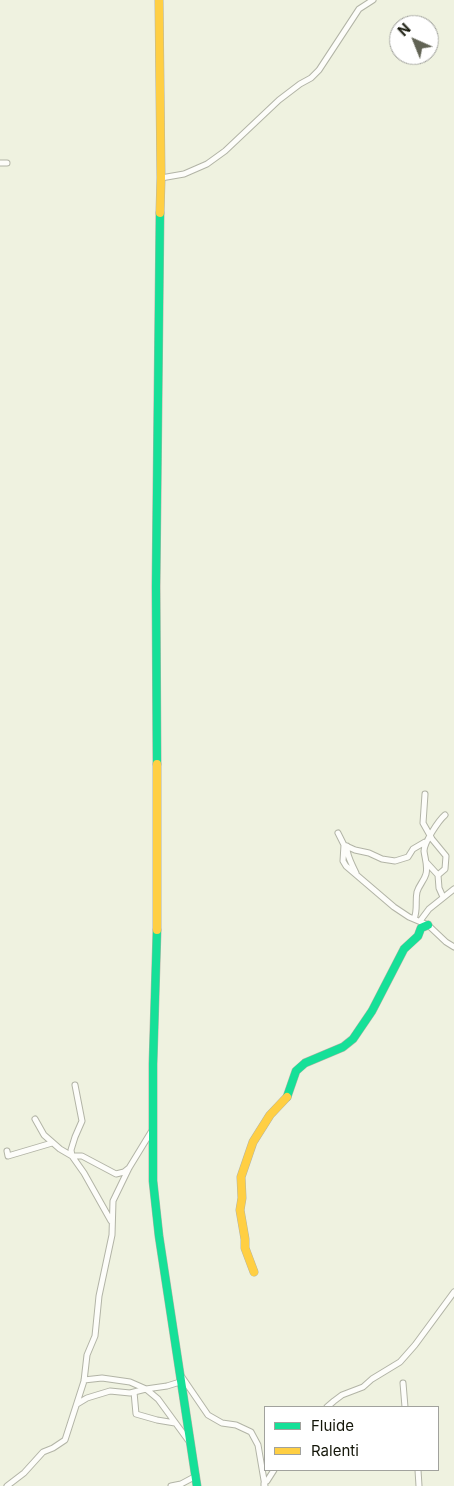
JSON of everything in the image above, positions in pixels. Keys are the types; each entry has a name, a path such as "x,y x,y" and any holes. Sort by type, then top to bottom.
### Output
{"main road":[{"path":"159,0 161,178 156,586 158,903 153,1181 155,1208 180,1382 197,1486"},
{"path":"254,1272 245,1248 240,1210 242,1198 241,1177 253,1142 273,1112 286,1098 296,1070 305,1063 343,1047 353,1039 372,1011 404,949 418,936 422,928 428,925"}],"street":[{"path":"161,178 184,174 207,164 224,151 279,100 311,78 319,70 359,8 373,0"},
{"path":"0,163 7,163"},
{"path":"425,794 423,823 446,856 445,869 438,875"},
{"path":"338,833 346,846 382,859 396,861 408,857 413,849 431,837 439,820 445,815"},
{"path":"425,842 424,850 427,863 438,875 439,888 443,897"},
{"path":"346,846 344,861 346,866 394,907 428,925 454,948"},
{"path":"414,919 418,890 425,877 427,863"},
{"path":"420,921 429,908 454,889"},
{"path":"72,1156 71,1150 82,1121 75,1085"},
{"path":"35,1119 44,1136 72,1156 106,1210 113,1228"},
{"path":"7,1486 24,1473 43,1452 65,1440 84,1380 87,1355 95,1336 98,1304 113,1228 113,1201 153,1128"},
{"path":"7,1151 8,1156 52,1142"},
{"path":"72,1156 82,1156 116,1174 130,1168"},
{"path":"328,1406 342,1395 363,1387 372,1379 400,1362 416,1345 454,1292"},
{"path":"179,1372 208,1415 222,1423 236,1425 251,1432 258,1445 264,1485"},
{"path":"84,1380 102,1378 130,1382 146,1389 158,1399 190,1442"},
{"path":"76,1405 88,1398 110,1391 134,1392 180,1382"},
{"path":"403,1383 405,1406"},
{"path":"134,1392 136,1414 175,1423"},
{"path":"264,1485 273,1471"},
{"path":"418,1471 419,1486"},
{"path":"171,1486 181,1484 196,1476"}],"traffic: fast":[{"path":"157,764 156,586 160,213"},
{"path":"287,1097 296,1071 305,1063 343,1047 353,1039 372,1011 404,949 418,936 421,928 428,925"},
{"path":"157,930 153,1064 153,1181 159,1236 197,1486"}],"traffic: slow":[{"path":"159,0 160,213"},
{"path":"157,764 157,930"},
{"path":"254,1272 245,1248 240,1210 242,1198 241,1177 253,1142 270,1115 287,1097"}]}
